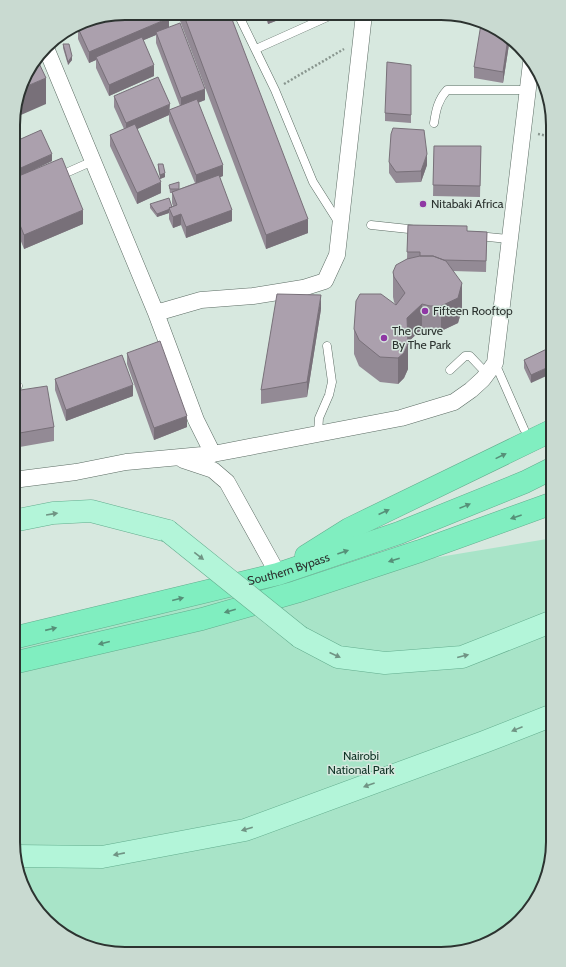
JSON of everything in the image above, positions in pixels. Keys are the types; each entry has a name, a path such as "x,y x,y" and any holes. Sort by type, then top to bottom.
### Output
{"highway":[{"path":"278,574 349,529 546,433"},
{"name":"Southern Bypass","path":"20,636 278,574 399,533 525,482 546,472"},
{"name":"Southern Bypass","path":"20,661 202,619 296,592 420,551 546,506"}],"main road":[{"path":"20,520 53,513 91,511 168,532 300,637 338,657 386,663 462,657 546,624"},
{"path":"21,856 102,857 245,830 546,718"}],"street":[{"path":"156,312 201,300 253,296 303,288 325,281 337,255 363,20"},
{"path":"48,54 156,312 196,420 213,454"},
{"path":"20,479 76,472 126,462 213,454 401,418 454,402 471,390 491,368 530,70"},
{"path":"178,458 213,470 222,476 232,490 278,574"}],"lane":[{"path":"241,20 275,90 313,182 341,227"},
{"path":"256,49 321,20"},
{"path":"434,123 438,102 447,90 526,90"},
{"path":"51,180 93,162"},
{"path":"371,225 424,231"},
{"path":"470,236 508,239"},
{"path":"318,434 318,418 329,395 332,382 327,346"},
{"path":"450,370 464,356 470,356 491,368 524,429"}],"path":[{"path":"275,90 361,39"}],"green space":[{"name":"Nairobi National Park","path":"546,539 546,849 544,862 535,888 520,911 505,925 481,939 448,947 125,947 98,943 73,933 61,925 42,906 28,882 22,862 20,849 20,627"}],"building":[{"path":"164,20 89,52 79,31 111,21"},
{"path":"186,20 232,20 308,219 266,235"},
{"path":"180,23 205,89 181,98 156,32"},
{"path":"480,28 493,34 507,44 503,72 474,67"},
{"path":"142,37 154,65 109,85 96,57"},
{"path":"63,44 69,44 72,56 68,62"},
{"path":"387,62 411,65 411,115 385,113"},
{"path":"40,65 46,78 28,86"},
{"path":"158,77 170,104 126,123 114,96"},
{"path":"197,99 223,165 196,175 169,110"},
{"path":"135,124 161,182 137,193 110,135"},
{"path":"393,128 424,130 427,154 421,171 396,172 389,162 391,134"},
{"path":"41,130 52,154 20,168 20,139"},
{"path":"434,146 481,146 480,186 433,185"},
{"path":"62,158 83,210 24,235 20,225 20,176"},
{"path":"158,164 163,164 165,173 160,175"},
{"path":"219,175 232,210 186,227 181,214 173,217 169,208 177,205 172,192"},
{"path":"179,182 179,189 170,189 169,185"},
{"path":"169,198 172,207 157,214 150,204"},
{"path":"408,225 467,226 467,231 487,232 486,261 444,260 433,256 420,256 420,252 407,252"},
{"path":"420,256 433,256 446,261 462,283 458,298 441,306 422,304 407,318 408,344 404,353 398,358 380,357 359,340 354,329 356,301 360,294 381,294 396,305 405,293 394,277 393,272 396,265 407,259"},
{"path":"277,294 321,295 307,382 261,390"},
{"path":"160,341 187,416 154,428 127,353"},
{"path":"546,349 546,368 531,375 524,360"},
{"path":"122,355 133,385 66,410 55,379"},
{"path":"47,386 54,427 20,433 20,390"}],"place":[{"name":"Nitabaki Africa","path":"423,204"},
{"name":"Fifteen Rooftop","path":"425,311"},
{"name":"The Curve By The Park","path":"384,338"}]}
